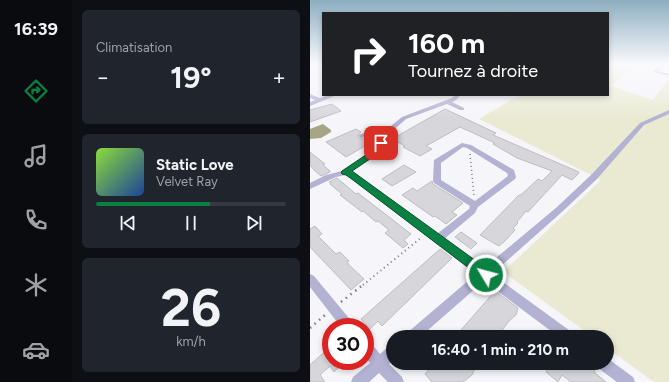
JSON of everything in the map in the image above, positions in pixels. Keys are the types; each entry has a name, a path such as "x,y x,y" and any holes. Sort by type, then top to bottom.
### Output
{"street":[{"path":"310,96 320,100"},
{"path":"310,104 331,96"},
{"path":"312,183 332,175 345,172 376,152 388,131 404,118 448,102 457,96"},
{"path":"448,102 462,109"},
{"path":"419,330 486,275 577,193 642,124 669,112"},
{"path":"361,136 376,130 388,131"},
{"path":"437,239 472,211 475,205 512,177 511,172 469,146 462,145 437,162 437,181 475,205"},
{"path":"345,172 356,178 560,330"},
{"path":"310,279 342,318"},
{"path":"374,358 397,382"},
{"path":"358,382 386,358"},
{"path":"612,370 628,382"}],"path":[{"path":"469,146 475,205"},
{"path":"310,328 429,232"}],"shaded area":[{"path":"609,83 615,83 611,86 653,100 666,83 669,83 669,382 654,382 614,353 614,330 583,330 503,272 601,180 479,119 518,96 609,96"},
{"path":"323,124 331,130 331,132 321,138 310,139 310,129"}],"building":[{"path":"332,104 341,111 310,122 310,110"},
{"path":"445,109 496,133 493,135 579,173 572,180 562,175 528,212 526,211 513,228 515,230 499,246 480,235 519,195 521,195 538,179 542,181 552,171 517,158 493,144 495,143 460,127 426,146 432,149 420,156 392,139"},
{"path":"356,129 361,132 357,136 360,139 369,137 375,140 346,157 326,142"},
{"path":"310,152 325,164 323,165 330,172 321,176 314,170 310,165"},
{"path":"404,165 416,172 392,186 382,179"},
{"path":"337,178 356,194 358,193 411,234 404,240 408,244 403,248 385,233 389,230 340,195 342,194 329,182"},
{"path":"432,181 433,184 463,203 452,212 457,215 446,224 435,216 433,217 402,195 413,188 417,191"},
{"path":"315,226 322,234 318,236 336,254 340,252 349,261 347,262 349,265 364,279 351,290 310,247 310,229"},
{"path":"461,232 477,243 471,249 455,237"},
{"path":"440,249 452,258 382,326 378,321 374,325 374,318 362,318"},
{"path":"495,291 518,308 516,315 502,330 461,330"},
{"path":"322,354 322,370 326,370 320,375 325,382 310,382 310,365"},
{"path":"428,370 474,370 472,375 463,382 432,382 425,374"},
{"path":"547,370 595,370 594,372 606,382 571,382 562,375 558,382 546,372"}],"route":[{"path":"381,143 376,152 345,172 356,178 486,275"}]}
